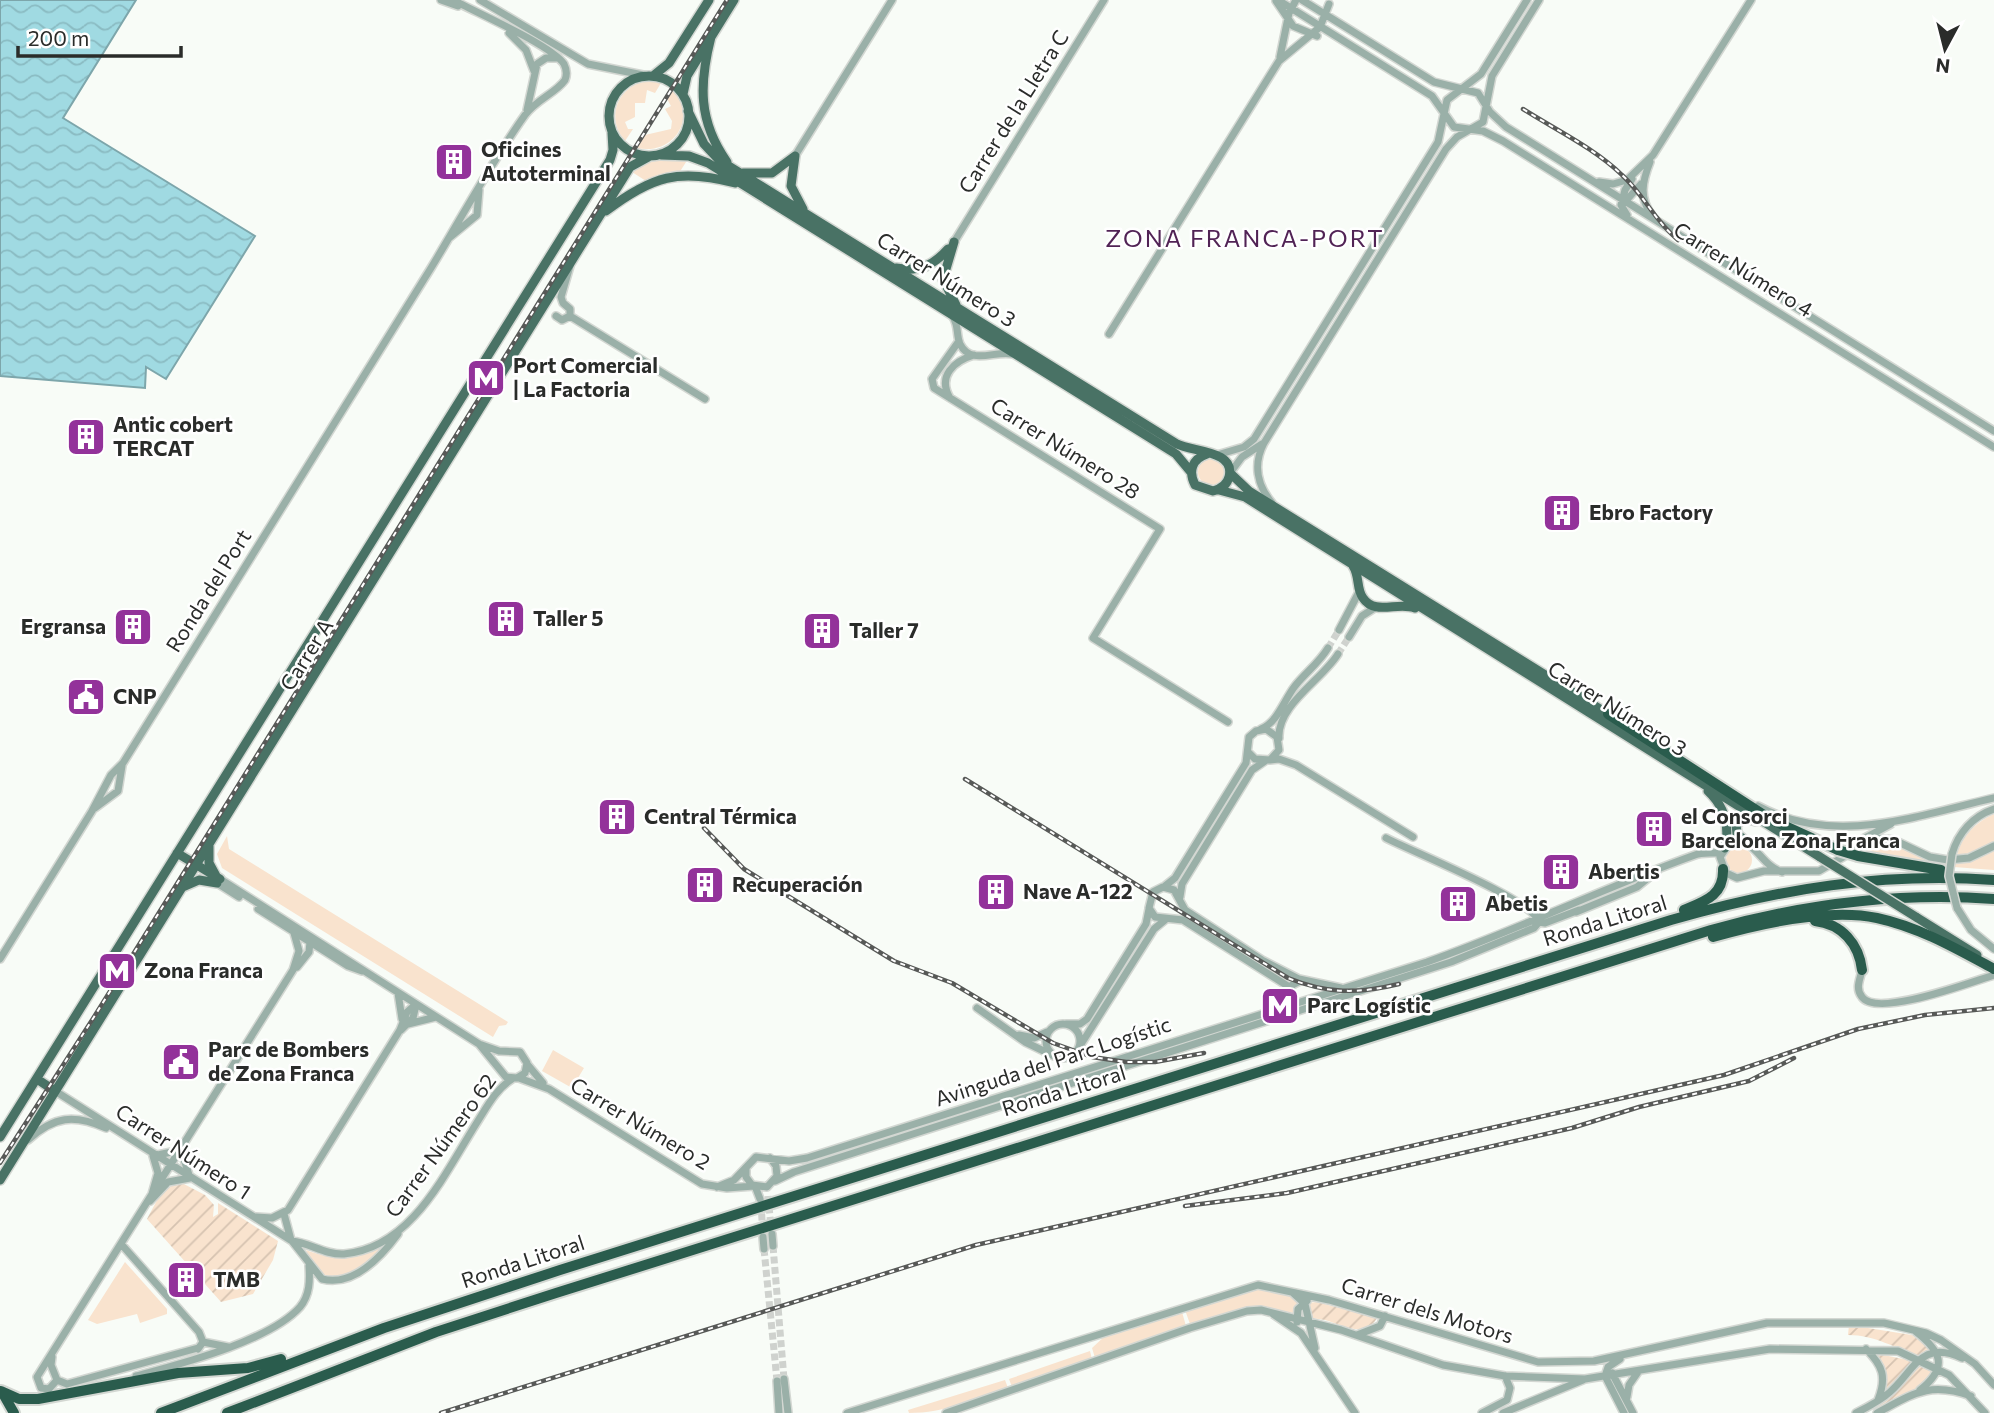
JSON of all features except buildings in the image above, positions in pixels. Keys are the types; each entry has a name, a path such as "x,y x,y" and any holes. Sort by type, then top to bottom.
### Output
{"highway":[{"path":"1608,714 1770,819 1838,850 1913,868 1994,878"},
{"path":"1624,935 1713,896 1721,886 1722,867"},
{"name":"Ronda Litoral","path":"161,1413 384,1328 1624,935 1746,900 1826,884 1911,876 1994,878"},
{"name":"Ronda Litoral","path":"227,1413 436,1332 544,1296 1732,924 1818,905 1900,897 1994,899"},
{"path":"1569,975 1589,972 1721,934 1841,915 1874,917 1943,942 1993,969"},
{"path":"1788,922 1814,920 1837,928 1854,943 1862,970"},
{"path":"1,1390 31,1400 178,1373 248,1368 384,1328"},
{"path":"1,1390 14,1413"}],"main road":[{"path":"650,76 669,80 682,94 689,123 676,148 661,155 650,156 628,151 612,133 609,109 615,94 628,81 650,76 669,63 709,0"},
{"path":"682,94 687,76 734,0"},
{"path":"711,37 702,75 702,107 709,132 730,166"},
{"name":"Carrer Número 3","path":"688,111 709,151 892,267 1019,356 1176,454 1191,472"},
{"name":"Carrer A","path":"0,1138 611,158 612,133"},
{"name":"Carrer Número 3","path":"661,155 699,159 1177,444 1212,454"},
{"name":"Carrer A","path":"0,1180 630,167 650,156"},
{"path":"739,172 772,173 795,156"},
{"path":"795,156 790,180 792,191 809,216"},
{"path":"601,214 643,185 666,177 702,175 741,185"},
{"path":"892,267 910,270 928,267 954,242"},
{"path":"954,242 943,279 955,311"},
{"path":"1212,454 1228,464 1230,473 1227,482 1219,490 1200,489 1191,472 1196,460 1212,454"},
{"name":"Carrer Número 3","path":"1230,473 1249,491 1608,714"},
{"name":"Carrer Número 3","path":"1219,490 1240,494 1350,562 1916,917 1993,969"},
{"path":"1350,562 1357,572 1364,600 1376,607 1402,603 1432,613"},
{"path":"1697,780 1714,796 1723,812 1727,830 1723,850"},
{"path":"1748,843 1737,834 1736,827 1740,820 1748,818 1771,826"},
{"path":"209,844 209,863 218,879"},
{"path":"177,853 218,879"},
{"path":"181,888 199,880 218,879"},
{"path":"37,1079 55,1091"}],"street":[{"path":"441,0 475,11"},
{"path":"453,0 564,64 567,74 564,83 546,93 526,114"},
{"path":"462,0 475,11"},
{"path":"480,0 588,64 650,76"},
{"path":"795,156 892,0"},
{"name":"Carrer de la Lletra C","path":"954,242 1104,0"},
{"path":"1276,0 1288,18 1311,33 1340,38 1432,96 1454,127 1472,129"},
{"path":"1279,61 1288,18 1296,0"},
{"path":"1302,0 1434,82 1478,93 1486,106"},
{"path":"1212,454 1244,447 1254,439 1438,142 1449,97 1484,69 1527,0"},
{"path":"1277,508 1263,491 1257,472 1259,453 1266,438 1446,149 1483,122 1492,76 1539,0"},
{"path":"1606,205 1623,202 1642,181 1653,155 1751,0"},
{"path":"1109,334 1279,61 1327,16 1329,2"},
{"path":"1329,2 1344,26"},
{"path":"1288,18 1311,33"},
{"path":"502,27 526,50 534,73 544,88 556,88"},
{"path":"526,114 534,73 542,59 557,58"},
{"name":"Carrer Número 4","path":"1486,106 1501,124 1994,431"},
{"name":"Ronda del Port","path":"0,959 92,811 111,775 123,763 448,240 458,218 479,190 526,114"},
{"name":"Carrer Número 4","path":"1472,129 1503,141 1994,447"},
{"path":"1633,222 1623,202 1634,176 1653,155"},
{"path":"1592,181 1613,184 1634,176"},
{"path":"1642,181 1644,201 1654,219"},
{"name":"Ronda del Port","path":"448,240 477,215 479,190"},
{"path":"569,316 570,309 561,297 571,262"},
{"path":"955,311 959,341 964,350 974,355"},
{"path":"541,313 562,320 569,316"},
{"path":"569,316 705,399"},
{"path":"951,399 934,388 931,382 959,341"},
{"path":"951,399 946,389 947,374 957,362 974,355 1004,352 1019,356"},
{"name":"Carrer Número 28","path":"951,399 1160,529 1093,638 1228,722"},
{"path":"1230,473 1242,457 1266,438"},
{"path":"1339,630 1360,591"},
{"path":"1349,636 1362,616 1376,607"},
{"path":"1019,1035 1038,1038 1057,1025 1080,1024 1090,1016 1146,924 1151,895 1175,878 1247,763 1249,737 1271,723 1296,684 1318,664 1328,648"},
{"path":"977,1008 1041,1052 1068,1057 1078,1049 1154,929 1179,912 1183,882 1252,770 1277,754 1280,726 1303,690 1328,668 1339,654"},
{"path":"1608,714 1759,806 1783,817 1813,825 1848,828 1918,816 1994,798"},
{"path":"1261,729 1275,733 1279,743 1296,765"},
{"path":"1248,752 1255,759 1279,759 1296,765 1413,837"},
{"path":"92,811 118,791 123,763"},
{"path":"1994,809 1978,817 1964,830 1952,854 1949,876 1957,908 1971,930 1994,949"},
{"path":"1854,853 1873,832 1918,816"},
{"path":"1386,838 1450,868 1531,912 1539,921"},
{"path":"1693,856 1710,858 1737,878 1782,872 1819,871 1854,853 1872,839 1885,838 1930,857 1956,860 1975,856 1994,846"},
{"path":"1722,867 1723,850 1734,842 1748,843 1765,864 1782,872"},
{"name":"Avinguda del Parc Logístic","path":"770,1158 801,1160 1287,1007 1484,942 1539,921 1642,874 1693,856 1723,850"},
{"path":"1749,876 1757,867 1758,856"},
{"name":"Avinguda del Parc Logístic","path":"773,1182 803,1169 1431,968 1644,883 1660,869"},
{"name":"Avinguda del Parc Logístic","path":"1610,897 1640,881 1642,874"},
{"path":"218,879 351,960 366,972"},
{"path":"218,879 308,945 366,972 479,1044 506,1052 520,1052 527,1064 525,1073 515,1078 503,1075 479,1044"},
{"path":"1163,887 1174,890 1181,900"},
{"name":"Avinguda del Parc Logístic","path":"1181,900 1191,914 1262,960 1303,980 1345,988"},
{"path":"1149,908 1155,917 1183,920 1291,988"},
{"name":"Avinguda del Parc Logístic","path":"1539,921 1545,923 1579,910"},
{"name":"Avinguda del Parc Logístic","path":"1494,945 1534,928 1539,921"},
{"path":"292,924 308,945 351,960"},
{"path":"294,933 300,959"},
{"path":"57,1380 49,1389 41,1388 37,1382 308,945"},
{"path":"300,959 327,953"},
{"path":"1862,970 1858,988 1860,995 1866,1001 1879,1005 1898,1002 1993,969"},
{"path":"1287,1007 1291,988 1296,981 1303,980"},
{"path":"398,992 402,1016 400,1030"},
{"path":"408,1025 416,1004"},
{"path":"246,1213 265,1218 284,1214 400,1030 405,1015 416,1004"},
{"path":"400,1030 436,1017"},
{"path":"1066,1024 1078,1032 1078,1049"},
{"path":"1049,1030 1047,1047 1058,1057"},
{"path":"499,1067 500,1058 506,1052"},
{"name":"Carrer Número 2","path":"527,1064 549,1089"},
{"name":"Carrer Número 2","path":"515,1078 549,1089 702,1184 717,1187 755,1186"},
{"name":"Carrer Número 62","path":"292,1241 322,1279 346,1278 369,1266 398,1234 444,1174 496,1092 515,1078"},
{"name":"Carrer Número 1","path":"55,1091 153,1156 292,1241"},
{"name":"Carrer Número 1","path":"22,1145 48,1124 66,1118 88,1120 119,1134"},
{"path":"150,1201 158,1173 153,1156 181,1150"},
{"path":"150,1201 168,1182 190,1178 181,1150"},
{"path":"717,1187 734,1180 746,1167 756,1157 770,1158 776,1166 773,1182 764,1197 746,1177 746,1167"},
{"path":"755,1186 773,1182"},
{"path":"284,1214 292,1241"},
{"name":"Carrer Número 62","path":"292,1241 320,1251 346,1254 366,1249 398,1234"},
{"path":"764,1249 768,1236 773,1246"},
{"path":"122,1245 199,1332 201,1345 197,1357"},
{"path":"86,1390 229,1347 274,1325 301,1306 308,1292 309,1265"},
{"name":"Carrer dels Motors","path":"847,1413 1258,1285 1329,1300 1538,1362 1594,1361 1768,1323 1847,1321 1912,1329 1941,1340 1975,1364 1994,1385"},
{"path":"1282,1288 1304,1302 1329,1300"},
{"path":"1304,1302 1296,1318 1301,1333 1355,1413"},
{"path":"1304,1302 1315,1352"},
{"path":"1266,1310 1301,1333"},
{"name":"Carrer dels Motors","path":"946,1413 1190,1328 1247,1311 1266,1310 1356,1335 1443,1365 1505,1376 1586,1379 1638,1372 1699,1358 1770,1349 1898,1351 1938,1367 1973,1396 1985,1413"},
{"path":"1356,1335 1380,1326 1385,1316"},
{"path":"1877,1413 1931,1381 1938,1367 1937,1352 1933,1345 1912,1329"},
{"path":"52,1357 51,1365 57,1380 66,1384 201,1345 229,1347"},
{"path":"1866,1349 1883,1371 1884,1383 1878,1402"},
{"path":"1856,1413 1878,1402 1896,1386 1919,1358 1937,1352 1955,1355 1975,1364"},
{"path":"1608,1367 1628,1355"},
{"path":"1594,1361 1608,1367"},
{"path":"1608,1367 1624,1413"},
{"path":"1628,1402 1628,1389 1638,1372"},
{"path":"1482,1413 1507,1400 1510,1388 1505,1376"},
{"path":"1609,1376 1633,1413"},
{"path":"1503,1413 1586,1379"},
{"path":"779,1413 781,1380 788,1413"},
{"path":"1919,1390 1944,1388 1973,1396"}],"shaded area":[{"path":"650,81 661,83 655,93 647,90 645,103 635,103 635,117 625,122 628,129 633,129 625,141 616,122 618,103 630,88"},
{"path":"673,90 683,112 678,133 671,141 661,146 637,148 645,135 671,129 672,121 665,109 671,106 667,99"},
{"path":"688,159 679,173 646,181 632,172 645,163"},
{"path":"1211,459 1220,463 1224,472 1220,481 1211,485 1202,481 1198,472 1202,463"},
{"path":"1994,814 1994,843 1956,858 1969,832"},
{"path":"227,836 229,849 508,1022 506,1025 499,1026 493,1037 222,868 217,854"},
{"path":"1875,841 1907,848 1944,862 1958,863 1994,850 1994,870 1940,866 1856,852"},
{"path":"1739,847 1748,851 1752,860 1748,869 1739,873 1730,869 1726,860 1730,851"},
{"path":"553,1050 584,1068 572,1088 542,1071"},
{"path":"182,1183 205,1195 214,1205 213,1217 218,1214 218,1203 278,1241 273,1260 253,1294 221,1302 147,1219 165,1191"},
{"path":"383,1248 349,1274 332,1277 323,1277 311,1264 306,1250 337,1257"},
{"path":"125,1262 167,1309 167,1314 140,1323 137,1314 97,1324 88,1320"},
{"path":"1261,1288 1287,1294 1301,1302 1294,1313 1253,1306 1190,1324 1185,1310"},
{"path":"1317,1302 1377,1318 1366,1328 1353,1329 1311,1318 1307,1303"},
{"path":"1182,1312 1186,1326 1095,1358 1092,1348 1106,1335"},
{"path":"1849,1325 1912,1335 1933,1351 1920,1357 1876,1340 1848,1335"},
{"path":"1090,1351 1092,1359 1012,1387 1009,1379"},
{"path":"1874,1353 1913,1361 1882,1396 1886,1374"},
{"path":"1918,1363 1935,1370 1924,1385 1874,1410 1873,1408"},
{"path":"1005,1380 1008,1388 960,1405 935,1411 909,1413 908,1410"}],"water":[{"path":"0,0 136,0 63,118 255,236 166,379 146,367 145,388 0,376"}],"tunnel":[{"path":"1328,648 1339,630"},
{"path":"1338,654 1349,637"},
{"path":"768,1196 771,1227"},
{"path":"761,1203 763,1237"},
{"path":"773,1246 784,1379"},
{"path":"764,1249 777,1381"}],"railway":[{"path":"0,1163 94,1017 727,0"},
{"path":"1523,109 1611,165 1630,183 1678,240"},
{"path":"965,779 1288,978 1316,987 1343,991 1370,990 1399,984"},
{"path":"704,828 744,869 894,961 952,983 1053,1043 1092,1057 1126,1062 1155,1062 1204,1053"},
{"path":"441,1413 976,1245 1724,1075 1858,1029 1925,1015 1994,1008"},
{"path":"1185,1206 1287,1193 1572,1128 1639,1107 1749,1081 1794,1058"}],"place":[{"name":"Oficines Autoterminal","path":"454,162"},
{"name":"Port Comercial | La Factoria","path":"486,378"},
{"name":"Antic cobert TERCAT","path":"86,437"},
{"name":"Ebro Factory","path":"1562,513"},
{"name":"Taller 5","path":"506,619"},
{"name":"Ergransa","path":"133,627"},
{"name":"Taller 7","path":"822,631"},
{"name":"CNP","path":"86,697"},
{"name":"Central Térmica","path":"617,817"},
{"name":"el Consorci Barcelona Zona Franca","path":"1654,829"},
{"name":"Abertis","path":"1561,872"},
{"name":"Recuperación","path":"705,885"},
{"name":"Nave A-122","path":"996,892"},
{"name":"Abetis","path":"1458,904"},
{"name":"Zona Franca","path":"117,971"},
{"name":"Parc Logístic","path":"1280,1006"},
{"name":"Parc de Bombers de Zona Franca","path":"181,1062"},
{"name":"TMB","path":"186,1280"}],"district":[{"name":"ZONA FRANCA-PORT","path":"1245,239"}]}
